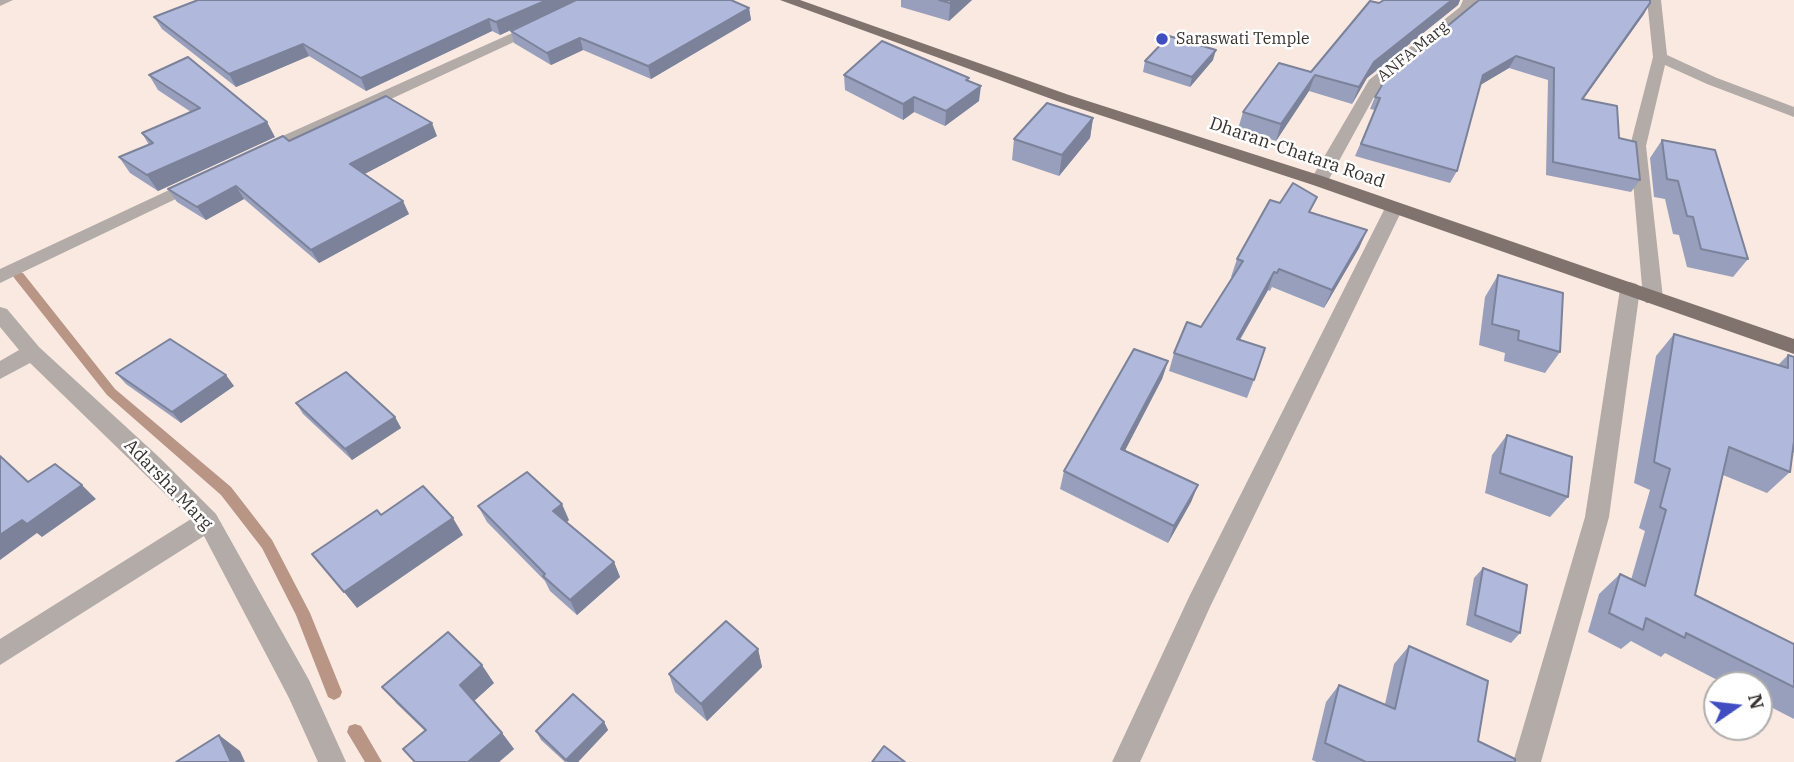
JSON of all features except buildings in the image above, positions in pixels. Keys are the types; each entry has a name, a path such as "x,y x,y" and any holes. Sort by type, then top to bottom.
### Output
{"main road":[{"name":"Dharan-Chatara Road","path":"787,0 807,3 1063,98 1319,181 1794,346"}],"street":[{"path":"0,2 6,0"},
{"name":"ANFA Marg","path":"1319,181 1374,83 1466,9 1470,0"},
{"path":"1653,298 1638,146 1660,57 1654,0"},
{"path":"251,158 555,18"},
{"path":"1660,57 1712,81 1794,112"},
{"path":"0,277 213,175"},
{"path":"1126,762 1205,590 1394,208"},
{"path":"1527,762 1597,517 1630,289"},
{"name":"Adarsha Marg","path":"0,314 33,352 152,464 208,522 299,690 332,762"},
{"path":"0,371 33,352"},
{"path":"0,653 208,522"}],"waterway":[{"path":"19,276 111,392 226,491 267,544 303,613 334,692"},
{"path":"355,732 374,762"}],"place":[{"name":"Saraswati Temple","path":"1162,39"}]}
